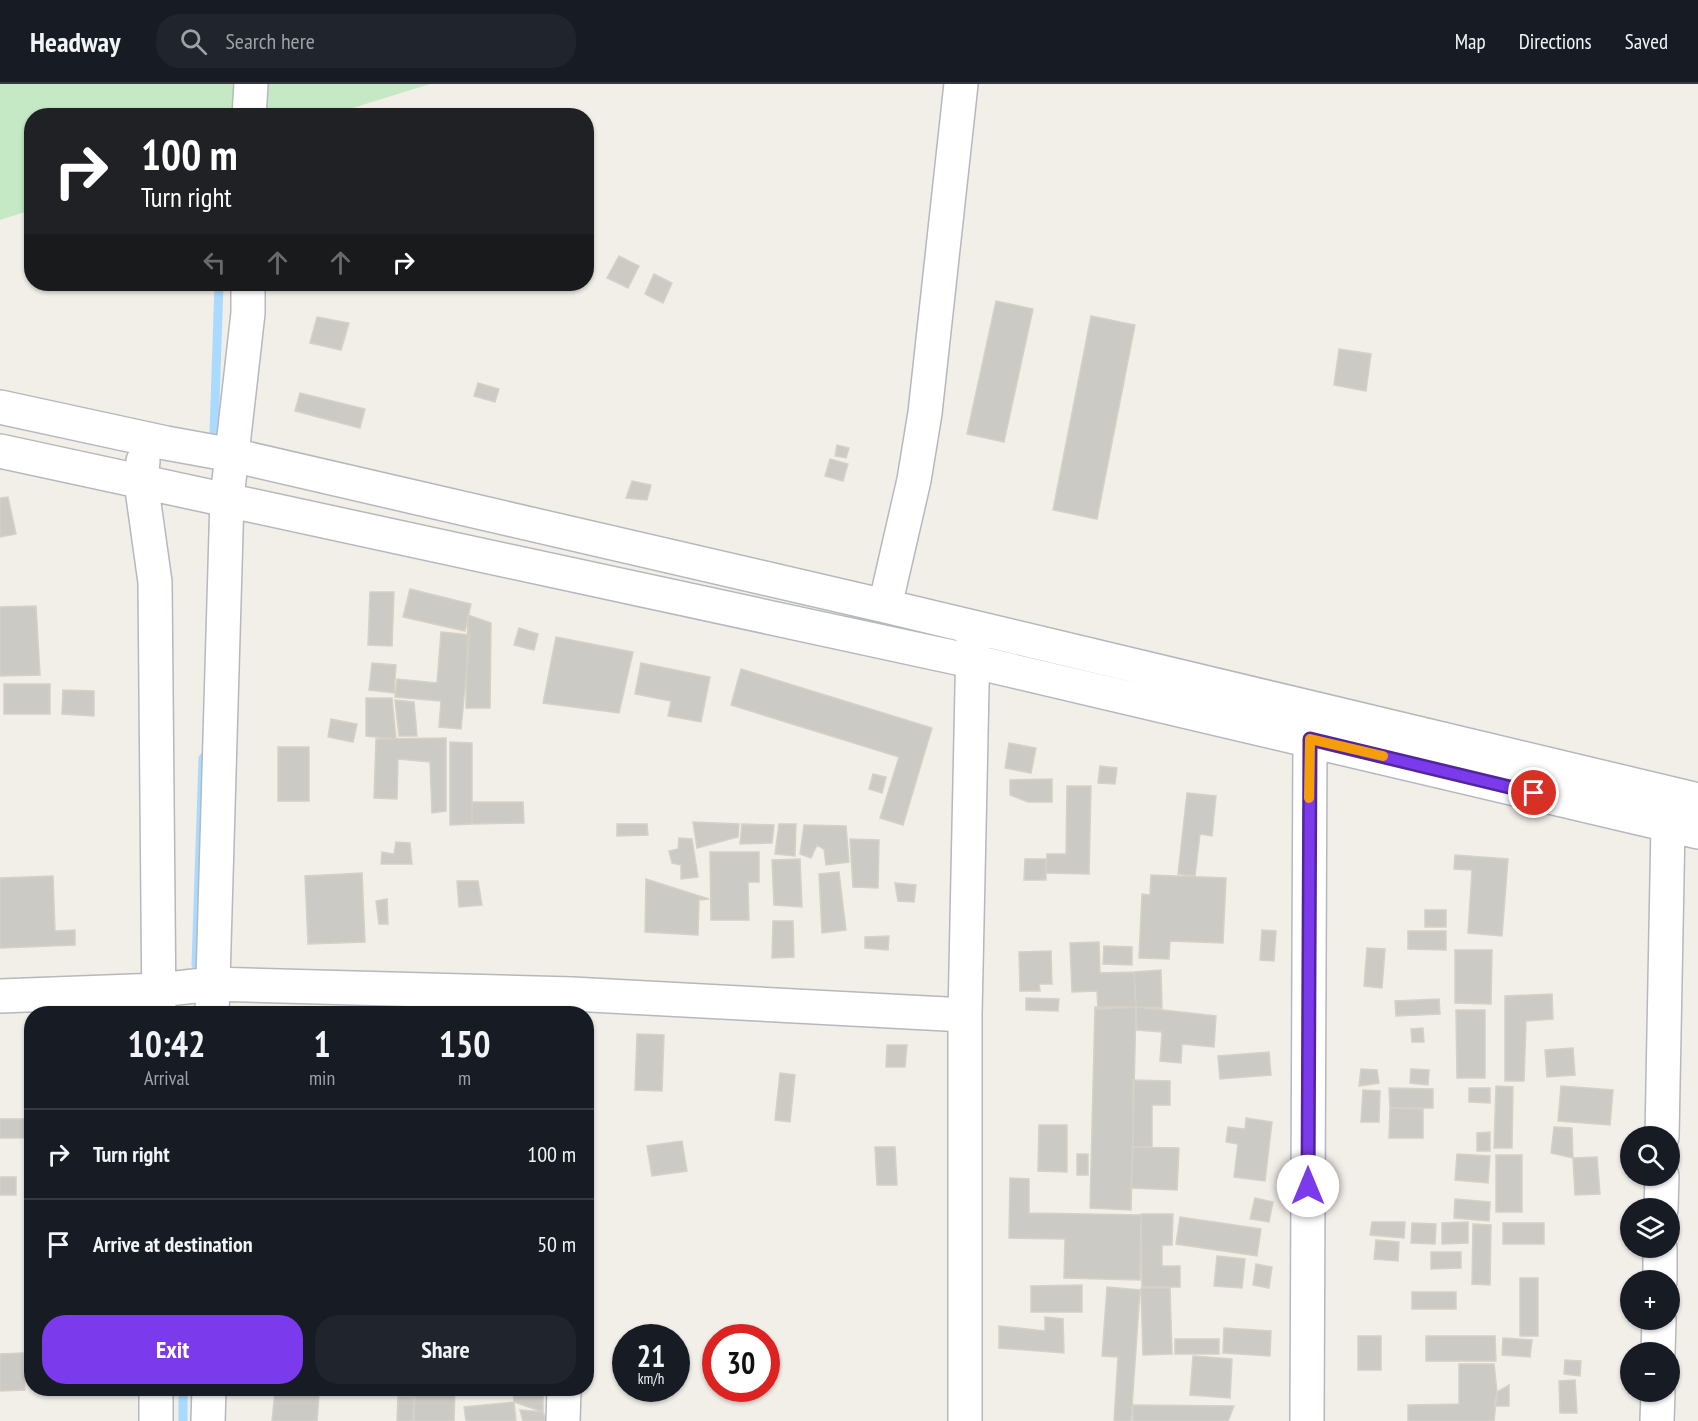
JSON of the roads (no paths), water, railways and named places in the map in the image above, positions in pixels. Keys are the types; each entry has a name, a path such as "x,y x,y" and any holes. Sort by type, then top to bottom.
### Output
{"street":[{"path":"250,108 251,84"},
{"path":"885,606 914,480 925,413 961,84"},
{"path":"212,999 227,498 248,313 248,291"},
{"path":"0,407 232,455 885,606 1698,800"},
{"path":"145,438 141,482 155,582 159,1002"},
{"path":"0,451 227,498 971,661 1683,828 1663,1126"},
{"path":"965,1421 964,1015 971,661 975,627"},
{"path":"1307,1421 1310,739"},
{"path":"0,996 159,1002 212,999 572,1004 964,1015"},
{"path":"156,1396 156,1421"},
{"path":"208,1396 208,1421"},
{"path":"563,1421 564,1396"},
{"path":"1657,1421 1658,1402"}],"waterway":[{"path":"214,433 219,291"},
{"path":"196,965 203,758"},
{"path":"183,1396 183,1421"}]}
